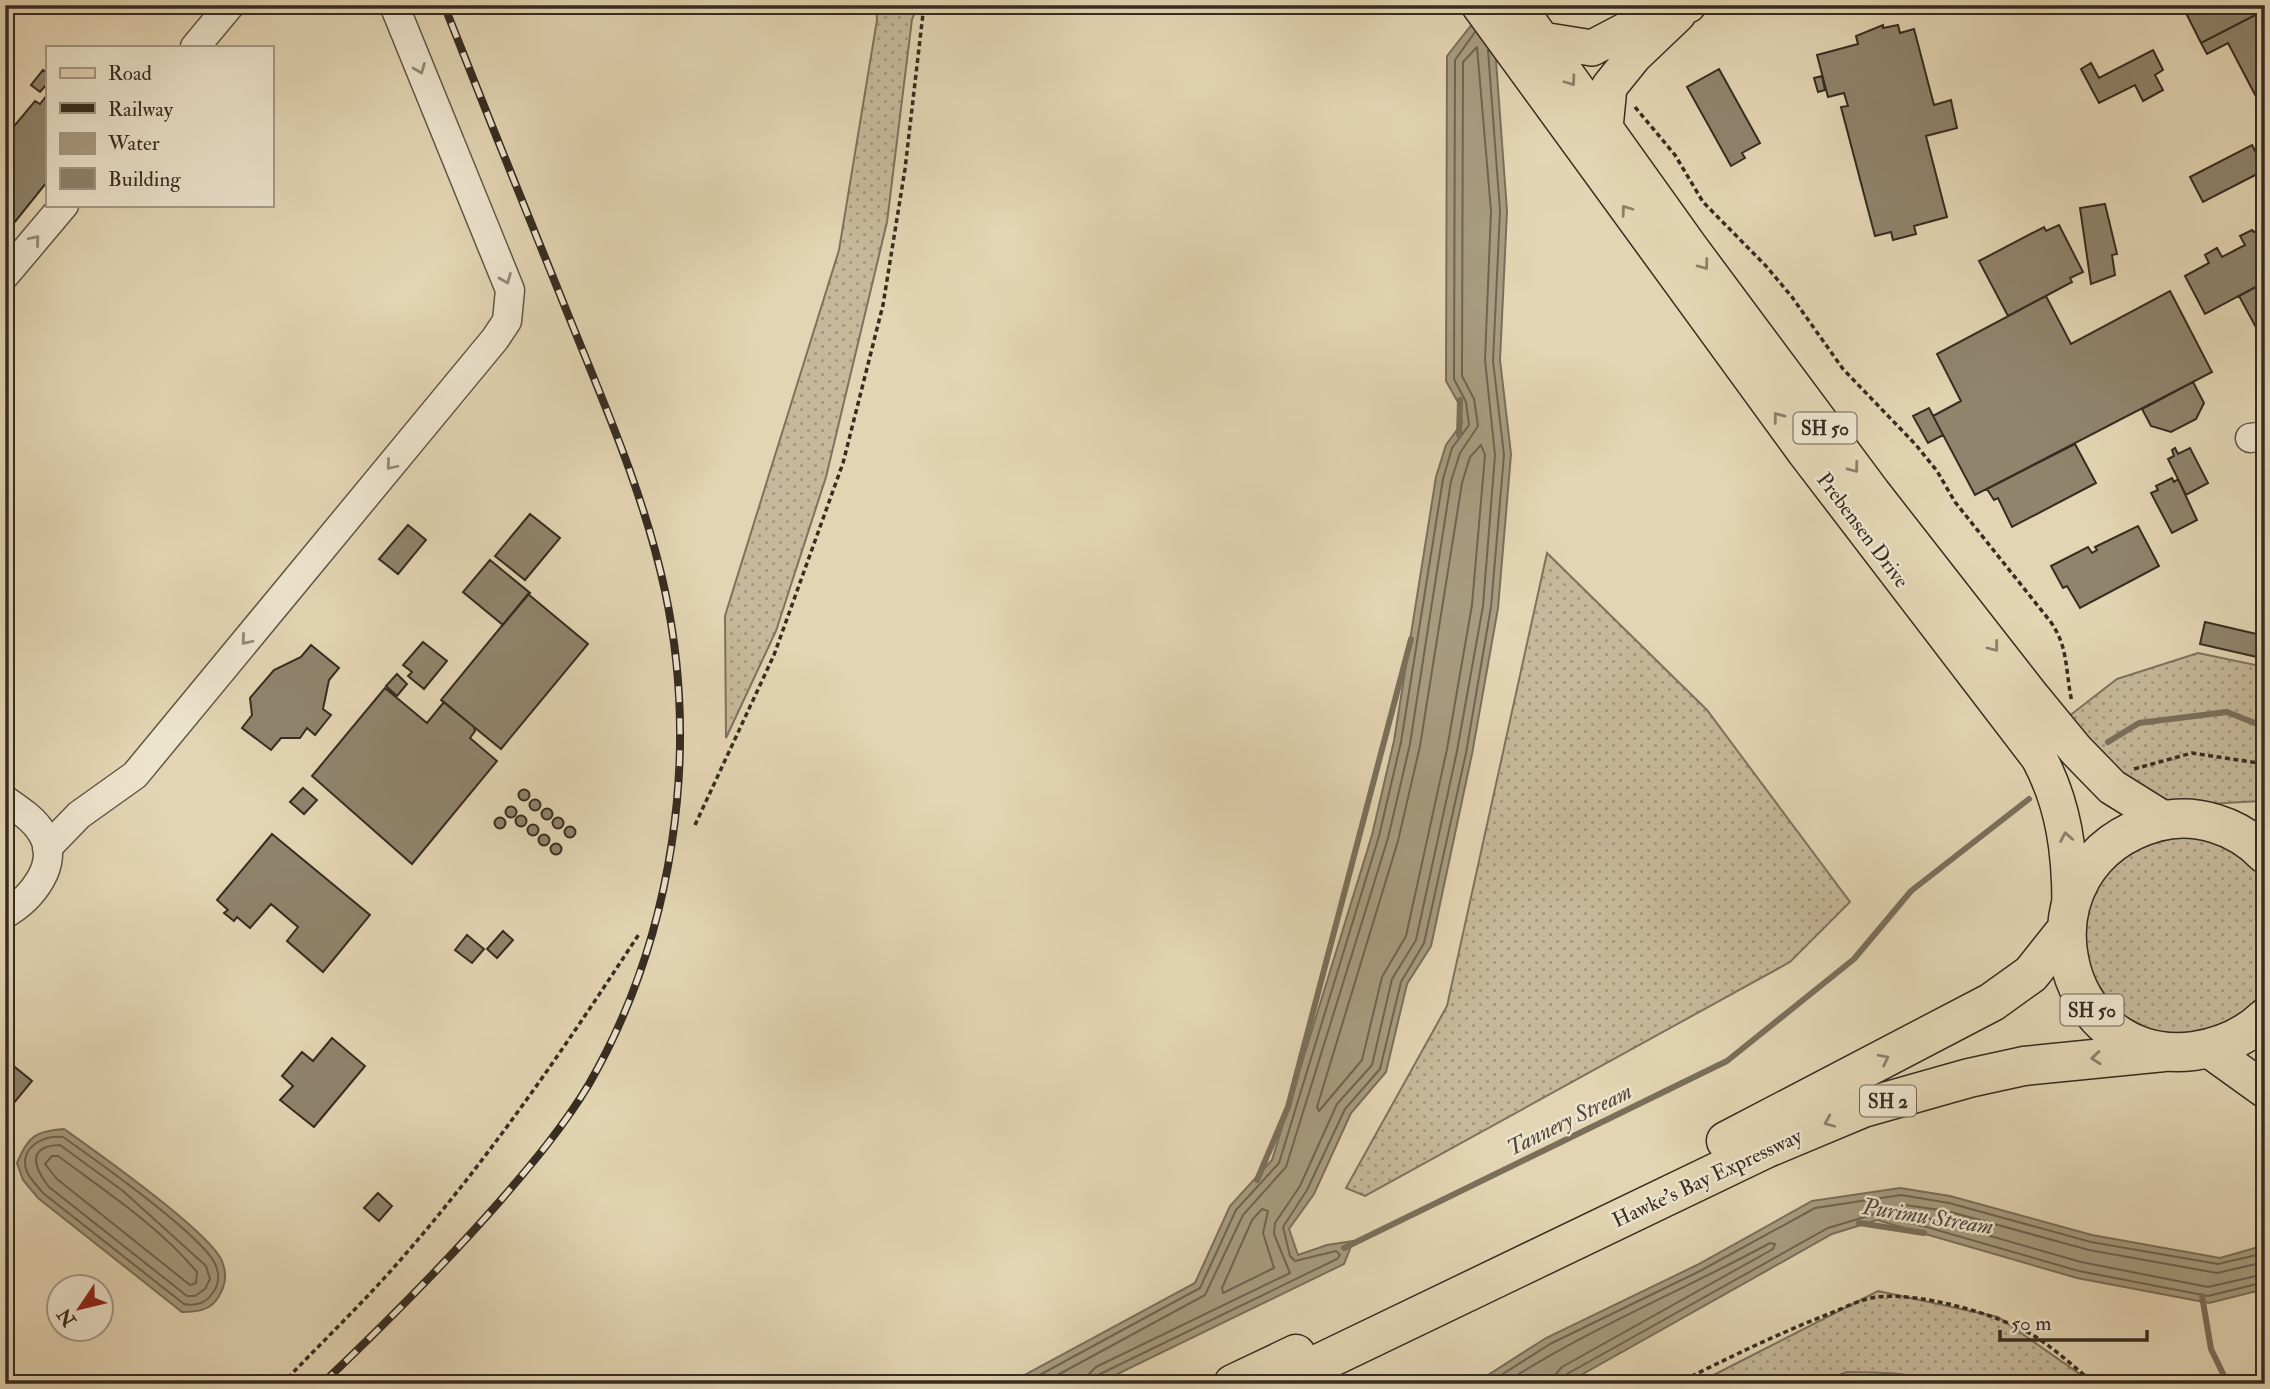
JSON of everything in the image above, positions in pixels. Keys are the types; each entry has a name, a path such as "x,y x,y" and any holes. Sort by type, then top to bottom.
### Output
{"highway":[{"name":"SH 2","path":"2068,918 2084,873 2110,844 2132,831 2182,820 2265,815"},
{"path":"2182,820 2229,829 2265,854"},
{"name":"SH 50","path":"2068,918 2070,967 2093,1011 2123,1036 2164,1052"},
{"name":"Hawke's Bay Expressway","path":"1233,1384 1498,1258 1942,1030 1992,1002 2031,974 2068,918"},
{"name":"SH 2","path":"2164,1052 2208,1049 2239,1038 2265,1018"},
{"name":"Hawke's Bay Expressway","path":"1276,1384 1765,1149 1863,1108 1969,1078 2024,1066 2164,1052"}],"main road":[{"name":"Prebensen Drive","path":"1479,5 1804,451 2039,758 2051,781 2067,839 2068,918"},
{"name":"Prebensen Drive","path":"1517,5 1873,493 2030,694 2076,750 2112,787 2182,820"},
{"path":"1542,40 1592,48 1634,26 1685,7"},
{"path":"1605,128 1609,87 1634,56 1649,45 1685,7"},
{"path":"2208,1049 2265,1090"}],"street":[{"path":"196,46 230,5"},
{"path":"47,848 79,815 135,775 495,339 507,321 510,290 394,5"},
{"path":"5,275 63,206"},
{"path":"5,800 38,826 44,836 48,858 40,882 15,908 5,914"}],"path":[{"path":"695,825 774,655 843,463 883,306 905,169 924,5"},
{"path":"1631,102 1675,155 1703,202 1766,266 1843,369 1916,445 1955,502 2060,634 2068,659 2075,710"},
{"path":"2128,767 2135,769 2192,753 2265,764"},
{"path":"282,1384 402,1257 487,1154 587,1013 639,934"},
{"path":"1676,1384 1790,1329 1874,1297 1898,1296 1938,1303 1992,1318 2033,1335 2058,1351 2094,1384"}],"shaded area":[{"path":"876,5 919,5 912,19 887,222 826,477 776,631 726,738 725,616 839,250 877,20"},
{"path":"1547,553 1707,710 1850,902 1790,962 1365,1196 1346,1188 1447,1006"},
{"path":"2198,653 2265,667 2265,801 2193,804 2154,795 2121,776 2064,720 2117,679"},
{"path":"2182,836 2206,840 2228,849 2265,877 2265,996 2251,1011 2209,1034 2161,1035 2118,1013 2090,973 2083,925 2100,880 2135,848"},
{"path":"1878,1291 1998,1317 2094,1384 1696,1384"},
{"path":"1847,1372 1905,1375 1938,1384 1815,1384"}],"water":[{"path":"1480,14 1494,33 1507,211 1500,360 1511,454 1498,608 1472,754 1431,946 1407,984 1386,1072 1351,1113 1314,1194 1289,1229 1298,1255 1327,1245 1353,1241 1344,1264 1097,1384 1008,1384 1195,1283 1230,1206 1272,1160 1372,835 1394,741 1436,477 1446,445 1462,423 1459,404 1446,381 1447,56"},
{"path":"64,1129 150,1192 213,1248 222,1261 225,1275 221,1292 212,1305 198,1311 182,1312 38,1198 23,1180 17,1163 34,1137 46,1131"},
{"path":"1900,1188 1950,1196 2092,1235 2220,1258 2265,1245 2265,1289 2209,1303 2077,1278 1877,1220 1832,1234 1565,1384 1474,1384 1546,1338 1697,1265 1812,1201"}],"building":[{"path":"2182,5 2265,5 2265,10 2201,43"},
{"path":"2265,10 2265,106 2262,108 2228,43 2207,54 2201,43"},
{"path":"1883,25 1883,28 1898,25 1900,33 1914,29 1934,105 1951,100 1957,128 1926,136 1947,217 1914,226 1916,234 1893,240 1891,232 1875,236 1841,107 1848,106 1844,93 1828,97 1817,55 1858,44 1856,36"},
{"path":"2153,50 2163,70 2155,75 2163,90 2143,101 2135,85 2099,103 2081,69 2091,63 2099,78"},
{"path":"1719,69 1760,143 1742,153 1745,158 1731,166 1687,87"},
{"path":"43,70 46,72 46,85 40,92 31,85"},
{"path":"1822,76 1825,90 1818,92 1814,78"},
{"path":"46,96 46,183 10,228 5,224 5,137 35,101 40,104"},
{"path":"2252,145 2265,170 2203,202 2190,177"},
{"path":"2105,204 2117,254 2112,255 2115,275 2091,284 2080,208"},
{"path":"2059,225 2083,272 2070,278 2072,282 2008,316 1979,261 2044,227 2046,231"},
{"path":"2258,230 2257,238 2265,234 2265,282 2205,314 2185,276 2209,263 2205,255 2217,248 2222,257 2245,245 2240,236"},
{"path":"2265,282 2265,344 2239,296"},
{"path":"2170,291 2212,372 1975,495 1933,416 1961,401 1937,354 2046,296 2071,344"},
{"path":"2193,382 2204,403 2196,419 2171,432 2151,426 2142,409"},
{"path":"1929,408 1943,435 1928,443 1913,416"},
{"path":"2075,444 2096,483 2012,527 1998,498 1994,500 1987,489"},
{"path":"2175,448 2178,454 2190,448 2208,483 2186,495 2168,459 2174,456 2172,450"},
{"path":"2172,478 2174,482 2178,479 2197,520 2172,533 2151,493 2158,490 2156,486"},
{"path":"530,514 560,538 525,580 495,556"},
{"path":"408,525 426,540 398,574 379,559"},
{"path":"2138,526 2159,566 2080,608 2067,586 2063,588 2051,566 2088,547 2092,553 2097,550 2095,547"},
{"path":"490,560 530,593 503,625 463,592"},
{"path":"528,594 588,644 501,749 441,700"},
{"path":"2205,622 2261,635 2257,657 2200,644"},
{"path":"423,642 447,661 424,689 408,676 412,672 403,665"},
{"path":"311,645 339,668 329,680 323,709 331,715 315,735 307,728 300,738 281,738 271,750 242,728 252,715 250,698 274,670 301,657"},
{"path":"397,674 407,684 397,696 386,686"},
{"path":"385,688 427,723 444,702 474,727 475,731 470,738 497,761 412,864 312,776"},
{"path":"303,788 317,800 304,814 290,802"},
{"path":"524,790 528,791 528,799 524,800 520,799 519,795 520,791"},
{"path":"535,800 539,801 539,809 535,810 531,809 530,805 531,801"},
{"path":"511,807 515,808 515,816 511,817 507,816 506,812 507,808"},
{"path":"547,809 551,810 551,818 547,819 543,818 542,814 543,810"},
{"path":"521,816 525,817 525,825 521,826 517,825 516,821 517,817"},
{"path":"500,818 504,819 504,827 500,828 496,827 495,823 496,819"},
{"path":"558,818 562,819 562,827 558,828 554,827 553,823 554,819"},
{"path":"533,825 537,826 537,834 533,835 529,834 528,830 529,826"},
{"path":"570,827 574,828 574,836 570,837 566,836 565,832 566,828"},
{"path":"272,834 370,915 323,972 287,941 298,927 271,904 250,928 237,917 234,921 224,913 228,910 217,900"},
{"path":"544,835 548,836 548,844 544,845 540,844 539,840 540,836"},
{"path":"556,844 560,845 560,853 556,854 552,853 551,849 552,845"},
{"path":"503,931 513,940 497,958 487,949"},
{"path":"467,935 484,949 472,963 455,950"},
{"path":"332,1038 365,1066 314,1127 280,1100 293,1086 282,1076 302,1052 313,1061"},
{"path":"5,1059 32,1081 9,1109 5,1106"},
{"path":"378,1193 392,1206 379,1221 364,1208"}],"waterway":[{"path":"1459,435 1460,400"},
{"path":"1257,1180 1288,1107 1411,639"},
{"name":"Tannery Stream","path":"2108,742 2139,723 2227,712 2265,727"},
{"name":"Tannery Stream","path":"1344,1248 1727,1061 1854,959 1911,891 2029,799"},
{"name":"Purimu Stream","path":"1859,1223 1924,1233"},
{"path":"2202,1296 2211,1349 2228,1384"}],"railway":[{"path":"322,1384 479,1225 547,1144 589,1084 618,1028 641,968 659,907 672,844 678,781 680,717 675,653 665,591 646,518 607,411 444,5"}]}
